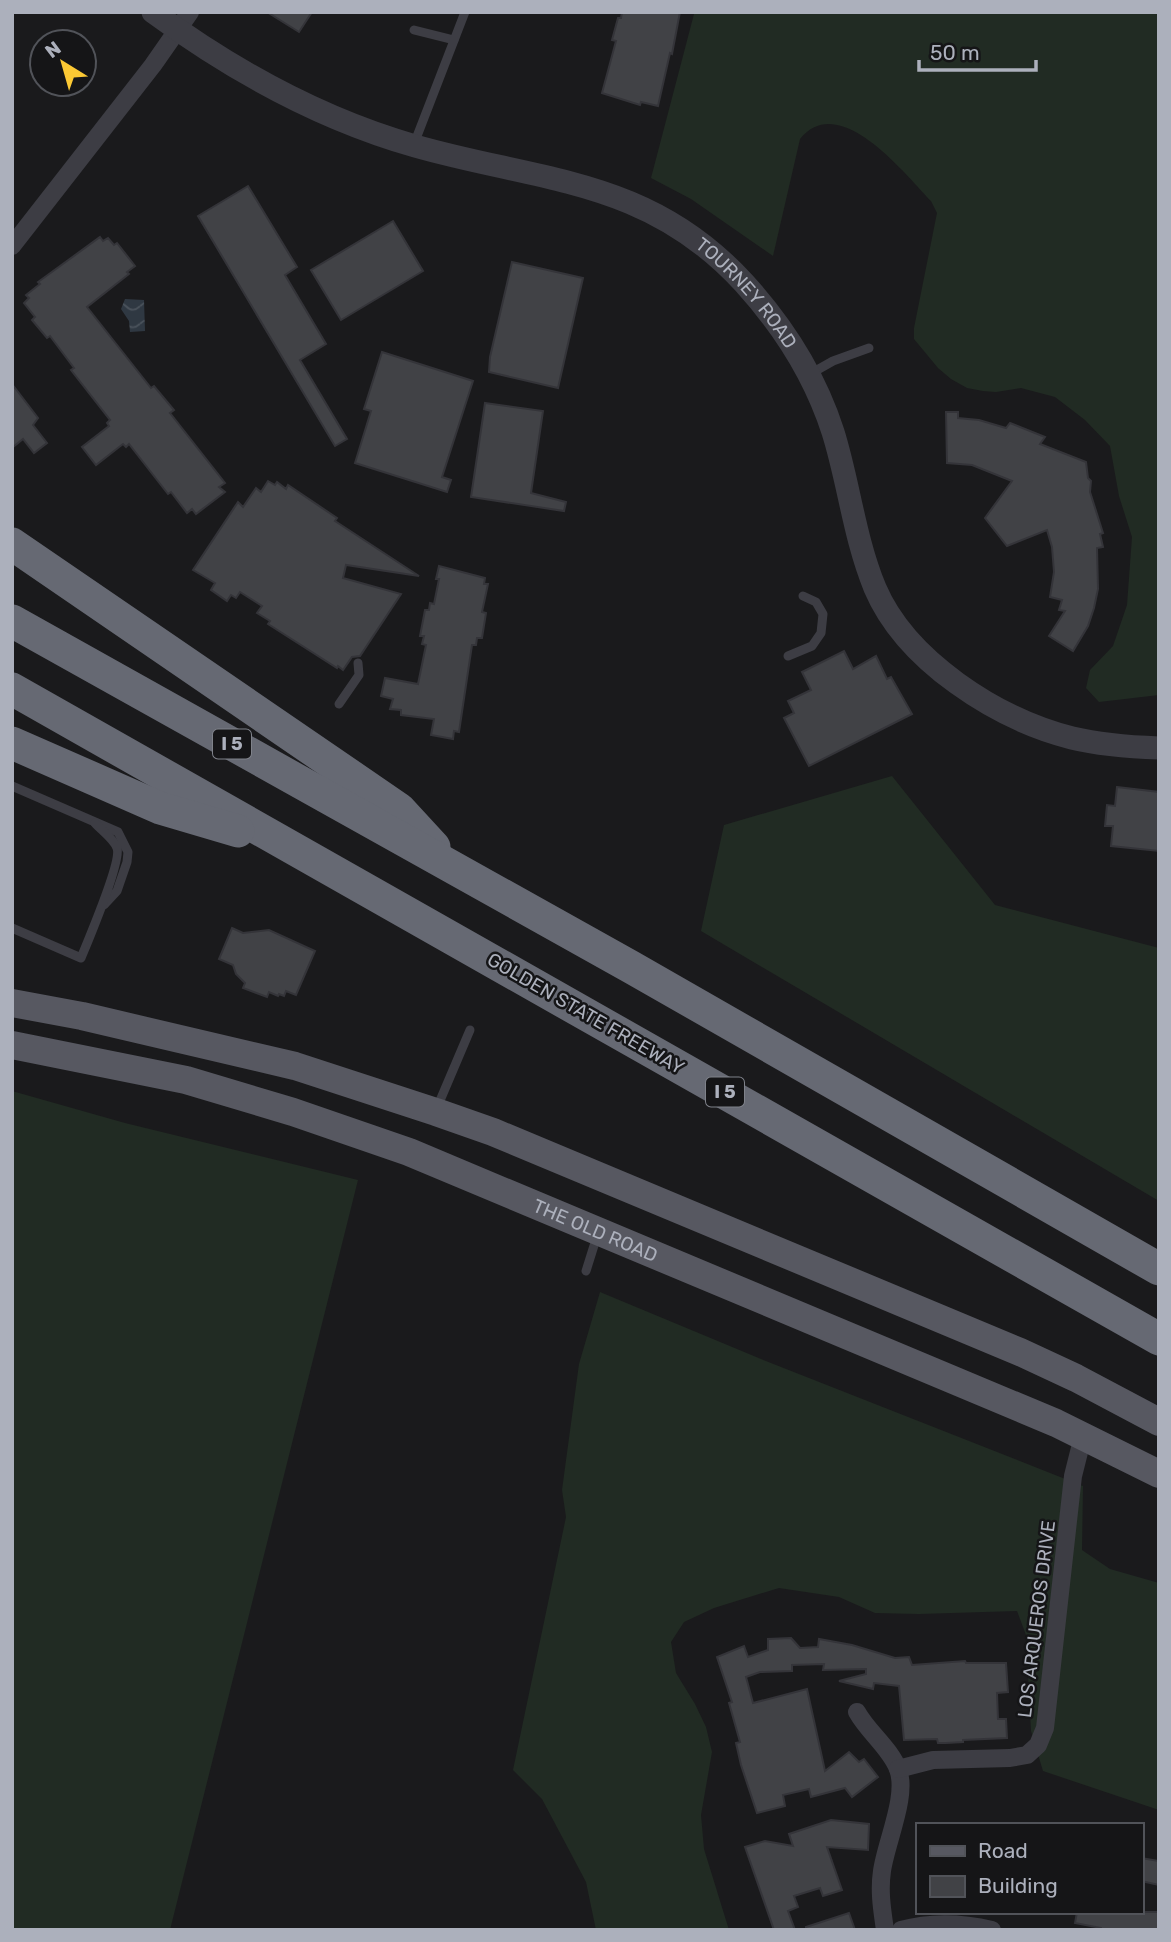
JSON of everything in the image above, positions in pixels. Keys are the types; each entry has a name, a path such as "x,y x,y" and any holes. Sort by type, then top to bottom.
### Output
{"highway":[{"name":"I 5","path":"12,544 399,809 452,867"},
{"name":"I 5","path":"12,621 452,867 1159,1269"},
{"name":"GOLDEN STATE FREEWAY","path":"12,688 1159,1339"},
{"name":"I 5","path":"12,743 160,808 291,845"}],"main road":[{"path":"12,1003 82,1016 295,1066 493,1132 1020,1352 1159,1422"},
{"name":"THE OLD ROAD","path":"12,1045 186,1080 281,1108 409,1152 1083,1436 1159,1474"}],"street":[{"name":"TOURNEY ROAD","path":"153,12 184,21 242,71 313,109 414,146 580,184 628,200 668,220 709,250 743,282 775,321 809,375 833,434 866,566 877,592 910,641 962,687 1035,726 1072,738 1120,746 1159,748"},
{"path":"12,246 184,21"},
{"name":"LOS ARQUEROS DRIVE","path":"898,1769 933,1760 1010,1758 1027,1755 1038,1745 1045,1728 1073,1476 1083,1436"},
{"path":"857,1712 865,1727 898,1769 900,1784 882,1869 880,1894 885,1930"},
{"path":"901,1930 932,1924 974,1926 992,1930"}],"lane":[{"path":"414,146 465,12"},
{"path":"414,30 454,40"},
{"path":"809,375 834,360 869,348"},
{"path":"788,656 812,646 821,633 823,614 816,602 803,596"},
{"path":"339,705 359,675 358,663"},
{"path":"12,786 118,832 128,852 117,891 103,906 81,958 12,928"},
{"path":"436,1112 470,1031"},
{"path":"586,1271 599,1231"}],"shaded area":[{"path":"1159,12 1159,695 1099,702 1086,688 1090,670 1113,646 1127,605 1132,537 1119,496 1110,446 1085,420 1055,397 1021,388 996,392 967,388 938,368 914,339 937,213 931,201 905,173 870,141 852,130 833,124 816,126 800,139 773,256 691,199 651,178 694,14"},
{"path":"892,776 995,905 1159,948 1159,1201 701,931 724,825"},
{"path":"12,1091 125,1123 358,1180 170,1930 12,1930"},
{"path":"600,1292 761,1359 1083,1486 1082,1550 1110,1569 1159,1583 1159,1810 1043,1771 1031,1731 1026,1635 1017,1611 875,1613 839,1597 779,1588 714,1608 684,1622 671,1642 676,1673 706,1727 712,1752 701,1815 704,1849 729,1930 596,1930 586,1882 542,1799 513,1770 566,1517 562,1490 579,1364"}],"water":[{"path":"125,299 144,300 145,331 130,332 129,321 121,309"}],"building":[{"path":"267,12 312,12 299,32"},
{"path":"622,12 680,12 658,106 641,102 640,105 602,93 616,41 612,40"},
{"path":"248,186 297,267 285,275 326,344 300,360 347,439 335,446 198,216"},
{"path":"393,221 423,271 341,320 311,270"},
{"path":"100,237 103,241 108,238 114,245 117,243 135,266 127,272 129,274 87,307 151,388 154,386 174,410 170,413 225,483 219,487 225,492 196,514 192,509 187,513 171,492 168,494 129,444 126,447 123,444 96,465 82,447 109,426 107,423 110,420 71,370 74,368 50,336 47,338 32,320 35,317 24,303 29,298 26,295 40,284 38,282"},
{"path":"512,262 583,278 558,388 489,372"},
{"path":"382,352 473,381 442,477 451,480 447,492 355,463 371,411 364,409"},
{"path":"12,384 38,418 33,425 47,443 34,453 23,439 12,448"},
{"path":"485,403 543,411 531,493 566,502 564,511 471,497"},
{"path":"946,412 958,412 958,418 979,420 1006,428 1010,423 1045,437 1040,444 1086,462 1088,478 1091,481 1090,492 1103,533 1100,534 1103,547 1097,548 1098,589 1094,608 1088,626 1073,651 1049,636 1065,611 1059,610 1062,600 1050,597 1054,572 1052,547 1047,530 1007,546 985,518 1012,481 972,465 947,463"},
{"path":"268,481 275,485 277,482 286,489 288,485 337,518 335,521 419,576 346,565 343,578 401,594 360,656 352,657 343,670 268,624 270,621 257,613 262,606 240,592 236,598 231,595 227,601 211,590 215,583 193,570 238,502 243,507 256,488 261,492"},
{"path":"439,566 485,578 484,584 488,584 482,612 486,613 482,638 477,638 476,645 472,645 459,732 454,731 453,739 431,735 434,719 401,715 401,710 390,709 393,699 381,696 385,678 418,684 426,645 422,644 424,636 420,636 425,610 429,610 430,603 434,604"},
{"path":"844,651 853,669 876,656 887,679 891,677 912,714 809,766 784,718 794,713 788,701 811,690 802,672"},
{"path":"1117,787 1159,792 1159,851 1111,846 1113,826 1105,826 1107,805 1115,806"},
{"path":"232,928 243,933 269,930 315,951 296,995 286,991 284,996 278,996 269,992 267,997 243,988 245,983 236,974 233,965 219,959"},
{"path":"791,1638 800,1648 818,1647 819,1639 852,1645 895,1658 909,1657 912,1665 965,1661 1006,1663 1008,1692 997,1693 998,1719 1006,1719 1007,1738 946,1743 938,1743 937,1739 904,1740 899,1686 874,1683 873,1689 839,1681 866,1674 866,1669 823,1670 824,1664 792,1665 792,1671 760,1672 746,1677 753,1703 807,1689 825,1771 849,1752 859,1762 864,1759 878,1777 852,1797 845,1788 811,1797 809,1789 783,1795 785,1806 757,1813 741,1765 736,1743 740,1742 729,1703 732,1702 717,1657 744,1646 748,1657 768,1650 768,1639"},
{"path":"831,1820 869,1824 868,1850 827,1847 842,1890 823,1896 820,1888 794,1896 798,1907 788,1911 795,1930 774,1930 745,1847 765,1841 793,1846 789,1834"},
{"path":"1143,1858 1159,1861 1159,1885 1143,1881"},
{"path":"1159,1912 1159,1930 1101,1930 1075,1923 1077,1914"},
{"path":"849,1913 855,1930 806,1930 806,1927"}]}
